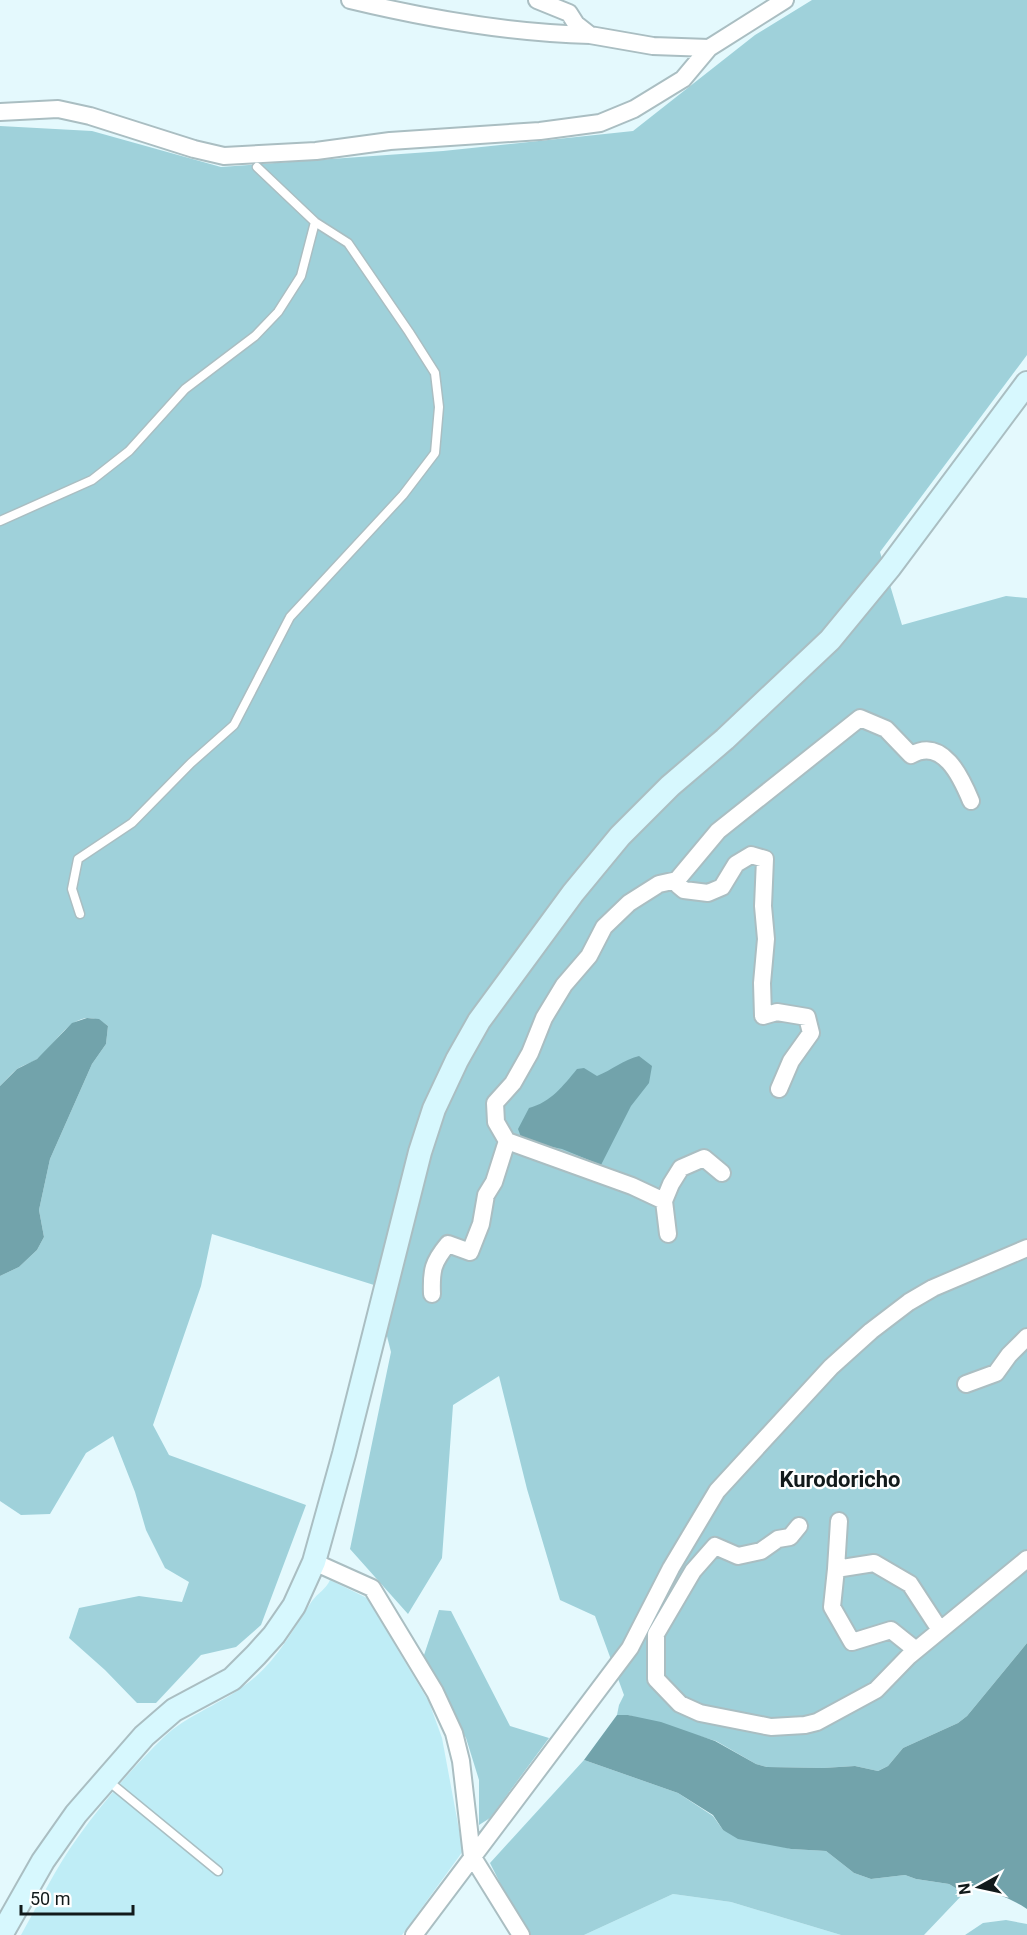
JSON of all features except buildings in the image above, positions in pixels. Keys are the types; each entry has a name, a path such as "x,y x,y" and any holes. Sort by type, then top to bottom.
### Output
{"street":[{"path":"350,0 465,24 555,34 590,35 653,46 709,48"},
{"path":"537,0 569,13 576,24 590,35"},
{"path":"0,112 58,109 90,116 183,146 224,156 316,151 390,141 540,131 600,123 634,109 683,79 709,48 785,0"},
{"path":"1,1935 43,1861 76,1814 144,1736 174,1710 232,1679 256,1655 294,1606 314,1562 344,1454 420,1152 457,1060 479,1021 573,893 620,836 670,786 725,739 830,640 890,567 1027,383"},
{"path":"664,1201 632,1186 507,1141 496,1122 495,1103 513,1083 530,1053 544,1018 564,985 589,956 604,927 628,903 659,884 677,880 718,831 860,718 886,729 911,754 920,750 940,753 960,776 970,801"},
{"path":"678,885 684,890 708,893 722,887 736,864 751,855 765,859 763,906 766,939 762,983 763,1016 777,1012 807,1017 811,1034 792,1061 779,1089"},
{"path":"432,1294 431,1272 437,1257 448,1244 470,1252 481,1224 486,1195 494,1182 507,1141"},
{"path":"668,1234 664,1201 681,1168 704,1158 722,1173"},
{"path":"414,1935 630,1648 671,1568 717,1491 790,1409 831,1367 871,1331 909,1302 933,1288 1027,1248"},
{"path":"966,1384 996,1373 1009,1355 1027,1337"},
{"path":"839,1521 832,1607 852,1642 891,1630 916,1650"},
{"path":"799,1526 790,1537 778,1539 761,1551 738,1556 715,1546 693,1571 656,1634 656,1679 680,1704 700,1713 771,1727 817,1722 876,1690 916,1650 1027,1559"},
{"path":"314,1562 372,1588 435,1692 454,1733 461,1761 472,1856 520,1935"},
{"path":"836,1569 874,1563 910,1584 940,1630"}],"lane":[{"path":"80,914 72,889 78,859 132,823 191,763 234,725 290,617 403,495 435,453 439,407 435,373 410,332 348,243 315,222 257,167"},
{"path":"0,521 92,480 129,451 185,389 255,336 278,312 300,276 315,222"},
{"path":"106,1779 218,1871"}],"shaded area":[{"path":"812,0 1027,0 1027,355 880,552 902,625 1006,596 1027,598 1027,1643 967,1716 958,1723 903,1748 888,1766 878,1771 855,1766 767,1767 756,1764 716,1741 628,1715 617,1715 624,1695 595,1616 560,1600 527,1489 499,1376 453,1405 442,1558 408,1614 350,1549 391,1352 374,1285 212,1234 201,1286 153,1425 169,1455 306,1505 261,1625 236,1647 201,1655 156,1703 137,1703 69,1638 79,1608 139,1596 182,1602 189,1582 165,1568 146,1530 135,1492 113,1436 86,1453 50,1514 21,1515 0,1501 0,1276 19,1267 37,1250 44,1237 39,1210 50,1159 92,1064 106,1044 108,1026 97,1020 86,1018 77,1021 37,1059 17,1069 0,1086 0,126 92,131 221,167 443,151 633,131 755,35"},
{"path":"87,1018 99,1019 108,1026 106,1044 92,1064 50,1159 39,1210 44,1237 37,1250 19,1267 0,1276 0,1086 17,1069 37,1059 72,1023"},
{"path":"639,1056 652,1066 649,1083 631,1106 601,1165 562,1149 521,1137 518,1129 529,1108 550,1098 577,1069 584,1068 597,1076"},
{"path":"330,1580 367,1598 429,1702 442,1738 463,1851 402,1935 21,1935 70,1849 119,1785 164,1737 191,1717 253,1679 273,1659 312,1601"},
{"path":"439,1610 451,1611 510,1726 549,1738 490,1818 479,1825 479,1780 466,1738 423,1658"},
{"path":"1027,1643 1027,1909 979,1886 964,1893 949,1884 905,1875 871,1879 854,1873 826,1851 791,1849 738,1839 723,1830 713,1815 678,1793 584,1760 617,1715 628,1715 661,1722 715,1741 756,1764 767,1767 855,1766 878,1771 888,1766 903,1748 958,1723 967,1716"},
{"path":"584,1760 678,1793 713,1816 723,1830 791,1849 826,1851 854,1873 871,1879 905,1875 949,1884 964,1893 924,1935 841,1935 731,1902 673,1894 584,1935 526,1935 490,1863"},
{"path":"673,1894 731,1902 841,1935 584,1935"},
{"path":"1006,1920 1027,1924 1027,1935 965,1935 983,1923"}],"district":[{"name":"Kurodoricho","path":"840,1479"}]}
